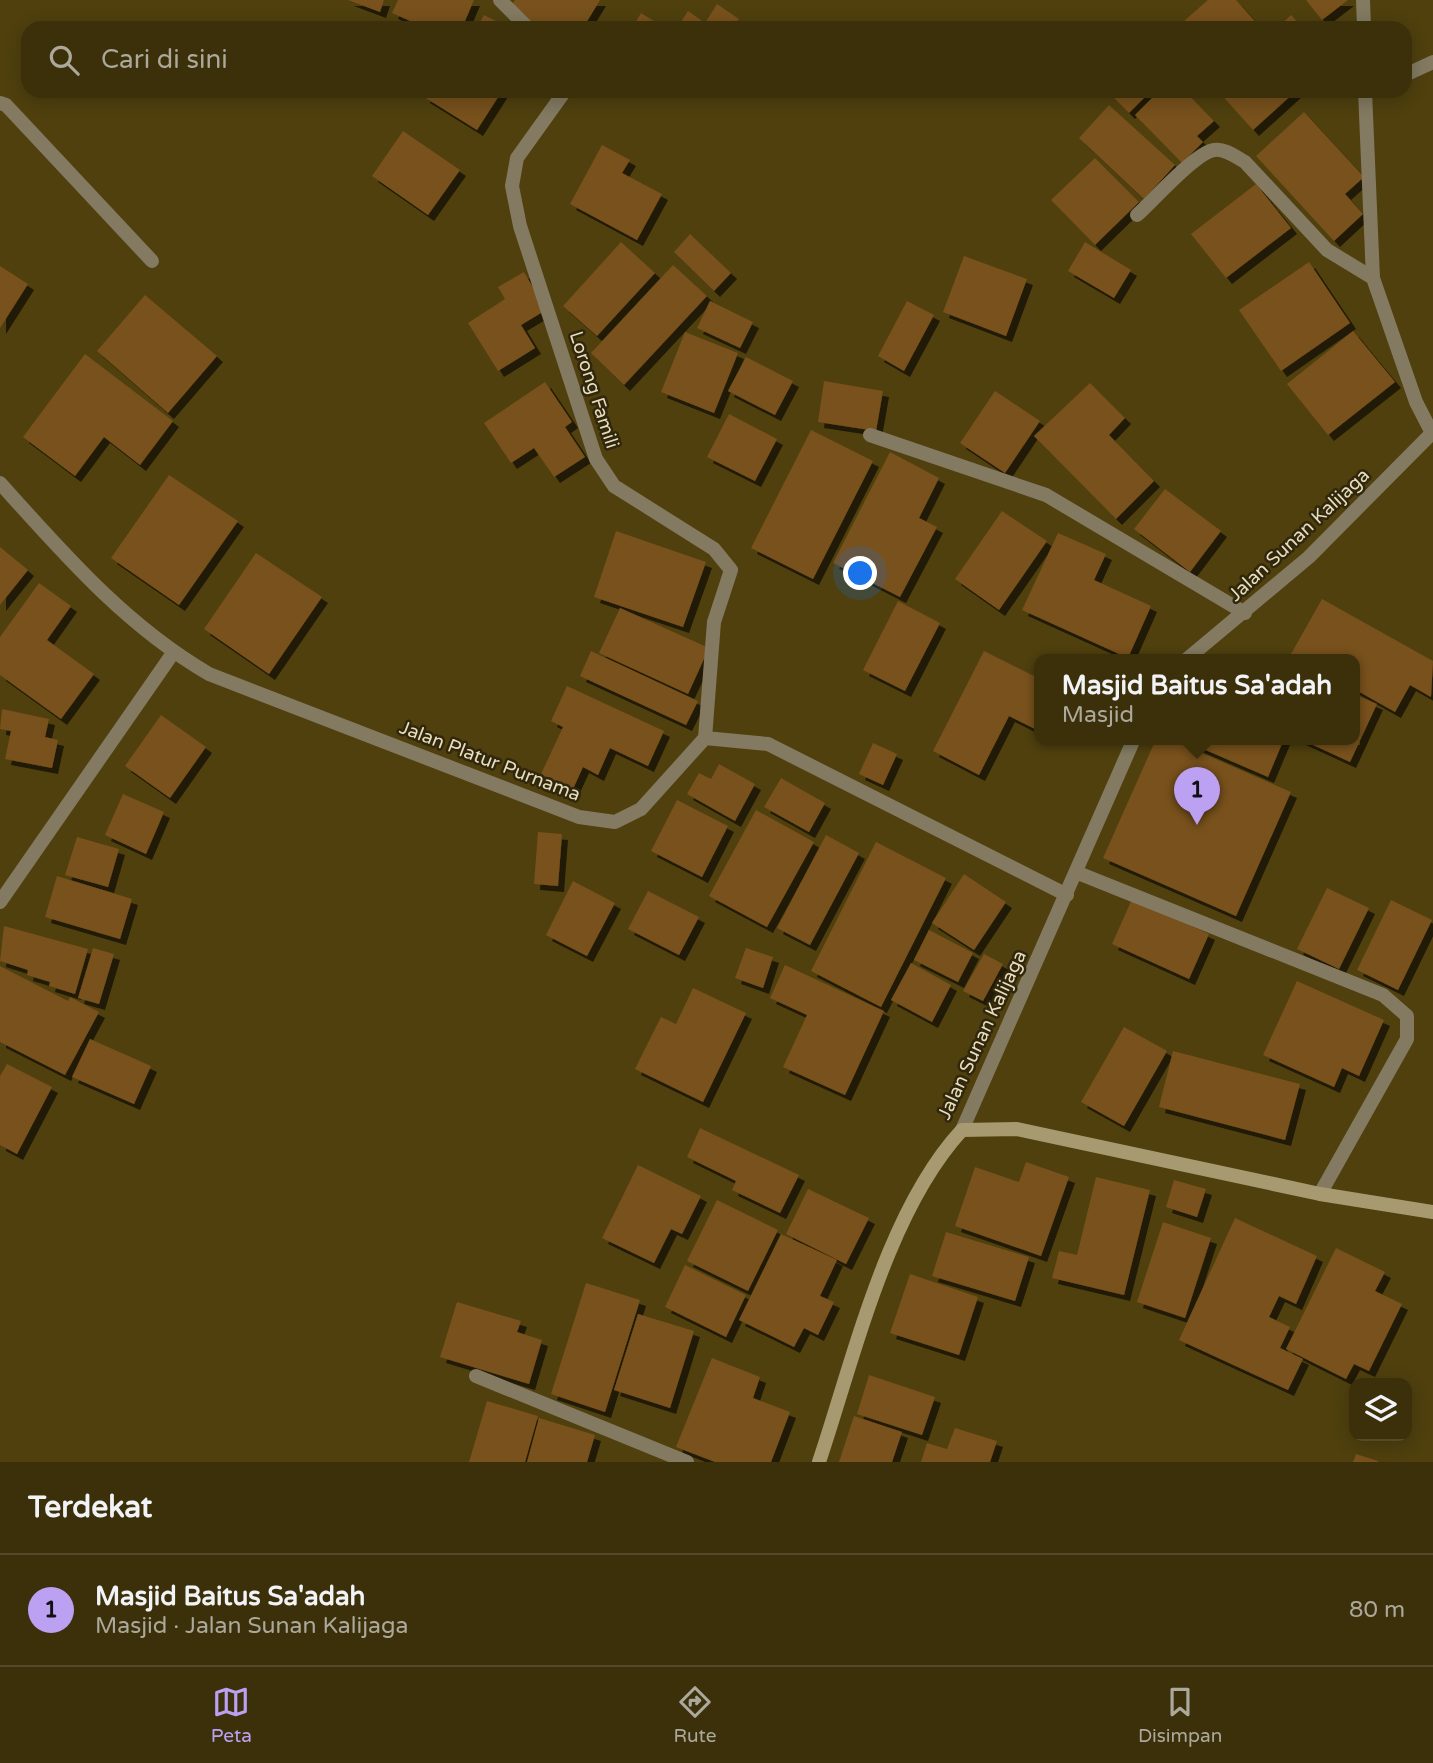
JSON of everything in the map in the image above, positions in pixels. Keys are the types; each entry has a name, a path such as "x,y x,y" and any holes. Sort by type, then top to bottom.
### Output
{"street":[{"path":"1363,0 1364,21"},
{"path":"505,2 522,21"},
{"path":"1412,72 1433,62"},
{"name":"Lorong Famili","path":"560,98 517,158 512,186 514,199 596,459 614,486 714,549 731,570 714,622 705,738"},
{"path":"1368,98 1373,278 1416,402 1433,433"},
{"path":"0,103 6,105 152,261"},
{"path":"1137,215 1198,159 1213,150 1229,152 1245,162 1327,250 1373,278"},
{"name":"Jalan Sunan Kalijaga","path":"1193,654 1309,557 1433,433"},
{"path":"870,435 1046,495 1245,612"},
{"name":"Jalan Platur Purnama","path":"0,483 94,587 173,653 209,674 579,817 615,822 641,809 705,738"},
{"path":"0,902 173,653"},
{"path":"705,738 768,744 1068,895"},
{"name":"Jalan Sunan Kalijaga","path":"819,1462 894,1239 937,1157 962,1130 1078,873 1131,745"},
{"path":"1078,873 1383,995 1407,1016 1407,1039 1320,1194"},
{"path":"962,1130 1017,1129 1320,1194 1433,1212"},
{"path":"476,1376 687,1462"}],"building":[{"path":"348,0 384,0 380,12"},
{"path":"398,0 474,0 465,21 410,21 392,13"},
{"path":"515,0 600,0 587,21 529,21 509,9"},
{"path":"1208,0 1236,0 1255,21 1184,21"},
{"path":"1306,0 1348,0 1322,20"},
{"path":"717,4 739,19 738,21 706,21"},
{"path":"688,11 702,21 682,21"},
{"path":"641,13 654,21 636,21"},
{"path":"484,15 496,21 481,21"},
{"path":"1291,15 1297,21 1285,21"},
{"path":"426,98 498,98 477,130"},
{"path":"1114,98 1144,98 1129,113"},
{"path":"1152,98 1192,98 1214,121 1197,136 1203,142 1182,163 1135,115"},
{"path":"1224,98 1288,98 1253,130"},
{"path":"1109,105 1175,165 1144,199 1079,138"},
{"path":"1304,112 1364,177 1345,194 1363,214 1334,241 1256,156"},
{"path":"403,131 460,170 428,215 372,176"},
{"path":"602,145 630,160 622,173 662,194 637,240 570,204"},
{"path":"1095,158 1139,202 1095,245 1051,200"},
{"path":"1256,184 1291,228 1226,278 1191,234"},
{"path":"690,234 731,273 714,291 674,252"},
{"path":"621,242 655,273 597,336 563,306"},
{"path":"1085,242 1131,270 1114,298 1068,271"},
{"path":"964,256 1027,279 1006,336 943,312"},
{"path":"1309,262 1350,323 1281,371 1239,310"},
{"path":"673,265 707,296 624,385 591,353"},
{"path":"0,266 28,284 0,328"},
{"path":"524,272 546,310 521,325 535,348 498,371 468,323 505,299 498,287"},
{"path":"145,295 217,356 168,413 97,351"},
{"path":"710,301 753,322 740,348 697,328"},
{"path":"907,301 934,315 904,371 878,356"},
{"path":"1353,331 1395,382 1328,435 1287,384"},
{"path":"685,332 738,353 714,413 661,392"},
{"path":"85,354 173,421 140,465 104,437 75,476 23,437"},
{"path":"746,357 793,381 775,415 728,391"},
{"path":"824,381 883,391 876,431 818,422"},
{"path":"545,382 572,422 565,427 585,457 554,477 534,448 511,463 484,423"},
{"path":"1090,383 1125,418 1109,435 1154,481 1116,519 1034,436"},
{"path":"995,391 1040,421 1005,473 960,443"},
{"path":"729,414 777,439 755,481 707,457"},
{"path":"811,430 873,461 813,579 751,548"},
{"path":"890,452 939,478 919,518 937,527 900,597 833,563"},
{"path":"169,475 238,521 179,605 111,558"},
{"path":"1165,489 1221,531 1190,572 1134,529"},
{"path":"1002,511 1047,541 999,610 955,579"},
{"path":"616,531 706,562 683,627 594,597"},
{"path":"1058,533 1106,554 1094,580 1151,606 1130,654 1119,654 1022,610"},
{"path":"0,547 28,570 0,605"},
{"path":"256,553 322,597 269,674 204,629"},
{"path":"39,583 71,606 47,640 94,674 61,719 0,675 0,637"},
{"path":"1322,599 1433,661 1431,697 1410,685 1395,712 1360,692 1360,654 1291,654"},
{"path":"898,601 940,623 905,691 863,670"},
{"path":"620,608 709,648 688,694 599,653"},
{"path":"591,651 698,701 686,725 580,676"},
{"path":"984,651 1034,676 1034,728 1009,716 979,775 933,751"},
{"path":"567,686 664,731 648,766 610,748 598,775 583,767 573,789 541,774 563,727 551,721"},
{"path":"1360,697 1377,704 1360,741"},
{"path":"2,709 49,719 45,737 58,740 52,768 5,759 11,731 0,729"},
{"path":"161,715 206,747 170,798 125,766"},
{"path":"873,743 897,754 883,785 859,774"},
{"path":"1153,745 1184,745 1291,792 1236,916 1103,858"},
{"path":"1194,745 1281,745 1268,777"},
{"path":"1313,745 1358,745 1350,762"},
{"path":"719,764 755,784 735,821 687,794 699,773 711,779"},
{"path":"781,778 825,803 809,832 764,807"},
{"path":"123,794 164,812 146,854 105,835"},
{"path":"677,800 728,826 702,877 651,851"},
{"path":"756,810 814,842 767,927 709,896"},
{"path":"538,832 562,834 558,886 534,884"},
{"path":"826,835 859,853 810,945 777,928"},
{"path":"77,837 119,849 108,887 65,875"},
{"path":"876,842 946,878 881,1007 811,971"},
{"path":"964,874 1006,902 974,950 932,923"},
{"path":"57,876 132,899 120,939 45,917"},
{"path":"573,881 615,903 587,956 546,935"},
{"path":"1327,888 1369,908 1339,969 1297,949"},
{"path":"648,891 699,917 679,955 628,929"},
{"path":"1132,899 1209,934 1189,979 1112,944"},
{"path":"1391,900 1432,920 1398,990 1357,970"},
{"path":"4,926 88,949 75,994 49,986 50,982 27,975 28,970 0,961"},
{"path":"929,930 973,953 958,982 914,960"},
{"path":"93,948 114,954 99,1004 78,998"},
{"path":"746,948 773,957 763,988 735,978"},
{"path":"984,954 1003,964 983,1001 963,991"},
{"path":"911,963 951,985 932,1022 891,1000"},
{"path":"785,965 884,1011 845,1095 783,1067 807,1015 770,998"},
{"path":"0,966 68,1001 70,997 99,1012 65,1075 0,1042"},
{"path":"1297,981 1384,1020 1359,1076 1342,1068 1334,1087 1263,1055"},
{"path":"693,988 746,1013 703,1102 635,1069 661,1017 676,1024"},
{"path":"1124,1027 1167,1051 1124,1126 1081,1102"},
{"path":"90,1039 151,1066 134,1104 72,1077"},
{"path":"1173,1051 1300,1084 1285,1140 1159,1107"},
{"path":"7,1064 52,1087 17,1154 0,1145 0,1076"},
{"path":"700,1128 799,1175 780,1213 732,1190 736,1181 687,1157"},
{"path":"1026,1162 1069,1177 1041,1256 955,1226 975,1167 1019,1182"},
{"path":"638,1165 701,1196 682,1234 671,1229 654,1263 602,1238"},
{"path":"1096,1177 1150,1190 1124,1295 1052,1278 1059,1251 1077,1255"},
{"path":"1174,1180 1206,1189 1197,1217 1166,1207"},
{"path":"808,1189 869,1218 846,1264 786,1234"},
{"path":"717,1200 778,1230 748,1291 687,1261"},
{"path":"1235,1218 1317,1256 1296,1304 1279,1296 1269,1317 1290,1327 1280,1348 1303,1359 1288,1390 1179,1340"},
{"path":"1163,1222 1211,1238 1185,1318 1137,1302"},
{"path":"946,1232 1029,1257 1015,1301 932,1276"},
{"path":"781,1234 837,1260 820,1296 834,1302 818,1335 804,1328 794,1347 739,1320"},
{"path":"1336,1248 1385,1272 1375,1291 1402,1304 1369,1371 1354,1364 1346,1379 1286,1349"},
{"path":"685,1265 746,1295 726,1337 665,1307"},
{"path":"910,1274 978,1297 959,1355 890,1333"},
{"path":"586,1283 640,1300 605,1412 551,1394"},
{"path":"457,1302 521,1321 517,1332 542,1340 529,1384 440,1357"},
{"path":"638,1314 694,1331 670,1408 614,1390"},
{"path":"712,1358 760,1377 753,1398 790,1412 771,1462 715,1462 676,1447"},
{"path":"869,1375 935,1397 922,1435 857,1414"},
{"path":"487,1401 538,1416 525,1462 469,1462"},
{"path":"854,1416 902,1432 892,1462 839,1462"},
{"path":"539,1418 595,1435 587,1462 527,1462"},
{"path":"955,1428 997,1441 990,1462 921,1462 927,1443 947,1449"},
{"path":"1356,1454 1378,1461 1378,1462 1353,1462"}],"place":[{"name":"Masjid Baitus Sa'adah","path":"1197,825"}]}
